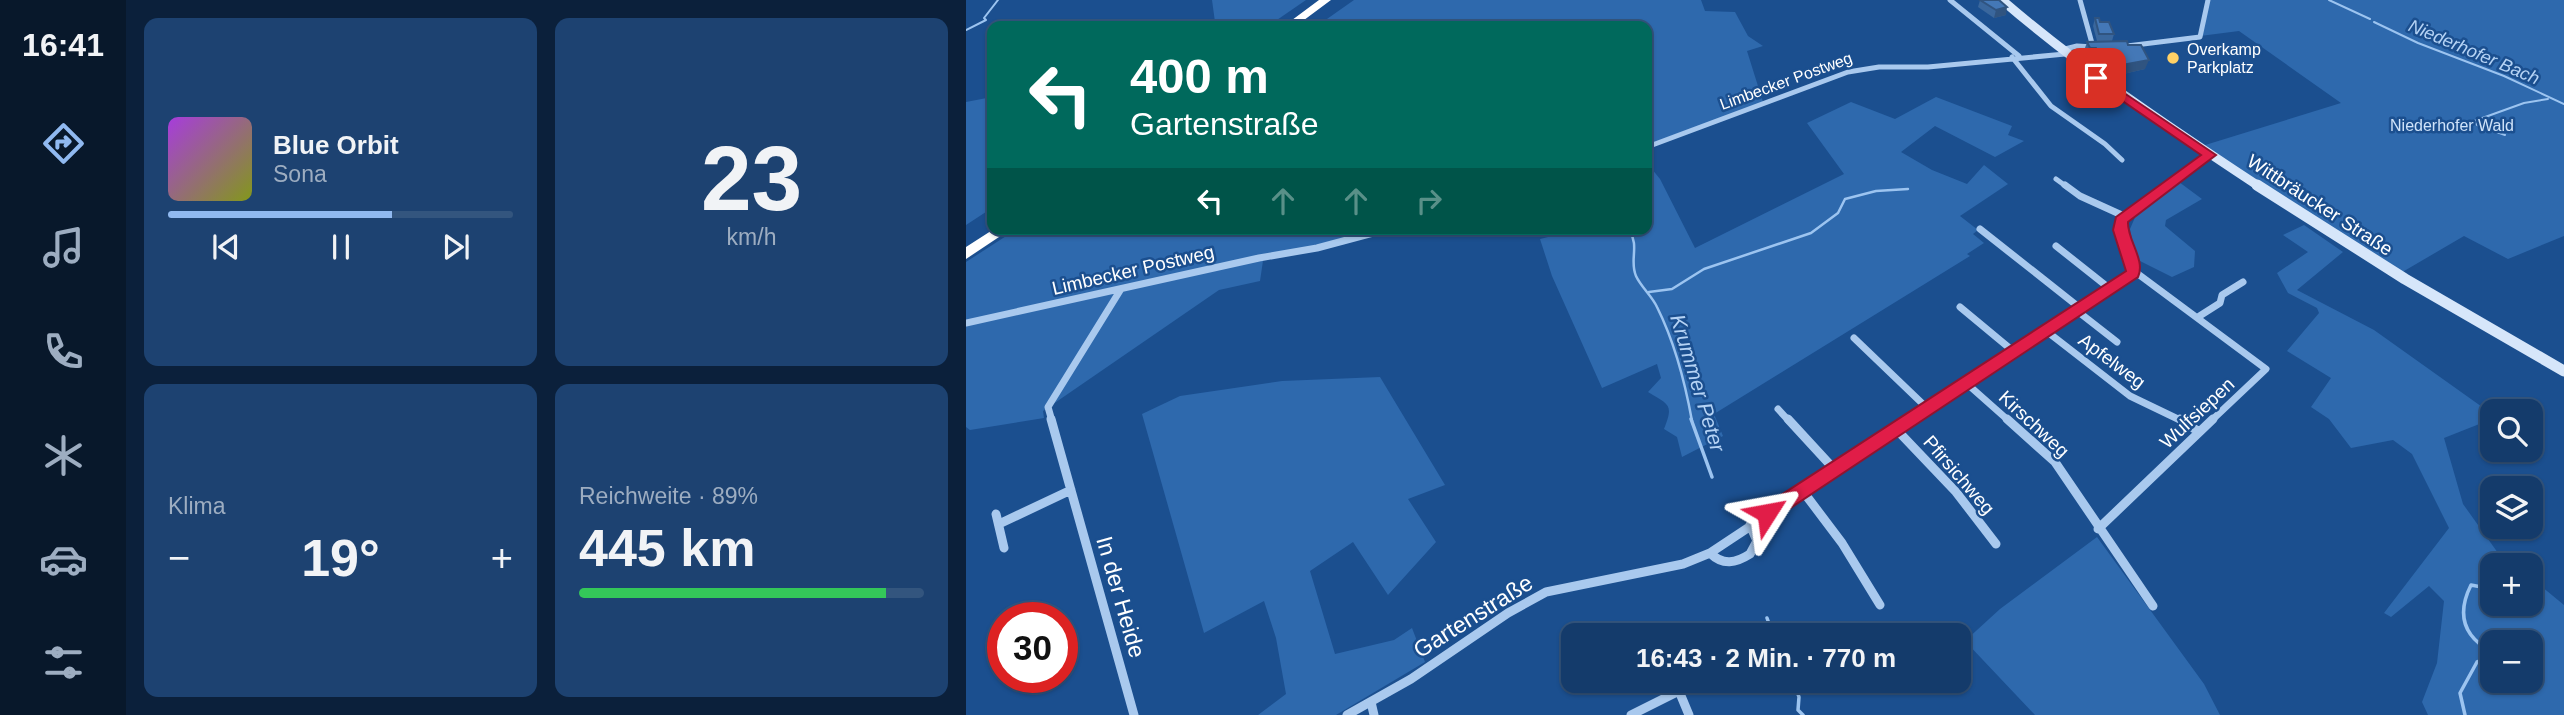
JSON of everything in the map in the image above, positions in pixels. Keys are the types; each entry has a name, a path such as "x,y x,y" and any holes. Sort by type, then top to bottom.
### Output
{"highway":[{"path":"1296,21 1326,0"},
{"path":"1311,21 1341,0"},
{"path":"966,242 987,228"},
{"path":"966,254 995,235"}],"main road":[{"name":"Wittbräucker Straße","path":"2002,0 2063,52 2209,155 2413,286 2564,371"}],"street":[{"path":"1950,0 2015,57 2051,107 2105,144 2122,160"},
{"path":"2080,0 2093,47"},
{"path":"2122,46 2200,37 2208,0"},
{"name":"Limbecker Postweg","path":"1652,145 1848,72 1879,66 1928,67 2063,52 2077,46 2101,48"},
{"path":"2134,271 2120,230 2124,216 2209,155"},
{"path":"2056,178 2080,196 2124,216"},
{"path":"1980,229 2117,342"},
{"name":"Limbecker Postweg","path":"966,323 1259,258 1317,248 1366,235"},
{"path":"2056,246 2109,288"},
{"name":"Gartenstraße","path":"1347,715 1445,657 1508,613 1546,592 1683,564 1710,553 2134,271"},
{"name":"Wulfsiepen","path":"2098,529 2266,369 2134,271"},
{"path":"2198,317 2220,303 2222,295 2243,282"},
{"name":"In der Heide","path":"1121,289 1048,407 1134,715"},
{"path":"1960,307 2013,351"},
{"name":"Apfelweg","path":"2045,330 2130,396 2175,416 2199,432"},
{"path":"1854,338 1927,408"},
{"name":"Kirschweg","path":"1965,383 2055,462 2098,529"},
{"path":"1778,409 1834,469"},
{"name":"Pfirsichweg","path":"1896,429 1956,492 1996,544"},
{"path":"999,524 1071,489"},
{"path":"1802,490 1842,543 1880,605"},
{"path":"996,514 1004,548"},
{"name":"Gartenstraße","path":"1710,553 1725,563 1749,555 1757,541 1750,525"},
{"path":"2098,529 2153,606"},
{"path":"1631,715 1679,691 1689,715"},
{"path":"1371,702 1374,715"}],"green space":[{"path":"1212,0 1306,0 1275,21 1215,21"},
{"path":"1354,0 1701,0 1705,11 1735,12 1748,36 1763,46 1747,51 1763,102 1652,143 1652,21 1324,21"},
{"name":"Niederhofer Wald","path":"2208,0 2564,0 2564,236 2508,259 2464,236 2399,274 2202,146 2341,103 2239,31 2200,36"},
{"path":"1936,97 2012,126 2008,135 2024,141 1995,157 1935,126 1901,152 1932,170 1967,184 1984,165 2008,184 1960,216 1978,230 1973,234 1984,243 1967,254 1970,256 1714,414 1723,436 1682,457 1677,437 1664,429 1669,414 1668,406 1648,392 1661,378 1657,364 1602,388 1552,276 1540,239 1556,235 1652,235 1652,169 1660,179 1695,248 1844,174 1807,123 1851,102 1895,119"},
{"path":"987,98 987,211 966,225 966,102"},
{"path":"2179,182 2202,199 2166,220 2165,226 2195,251 2194,267 2172,277 2136,259 2130,229 2136,215"},
{"path":"2304,225 2343,252 2297,290 2374,330 2480,405 2480,424 2444,438 2463,504 2480,528 2480,539 2488,539 2498,553 2480,553 2480,616 2543,616 2543,588 2564,605 2564,715 2428,715 2422,702 2437,663 2444,601 2429,586 2391,617 2384,613 2449,528 2412,454 2393,440 2351,448 2329,419 2311,407 2331,378 2287,351 2319,313 2317,308 2288,293 2277,273 2308,252 2283,235"},
{"path":"1008,235 1355,235 1316,246 1264,254 1260,281 1219,290 1043,411 1044,418 970,430 966,427 966,262"},
{"path":"1380,377 1445,485 1408,499 1436,542 1388,595 1353,542 1310,571 1335,654 1394,640 1412,628 1425,662 1336,715 1258,715 1286,694 1276,638 1264,601 1204,633 1142,414 1180,396 1282,381"},
{"path":"2097,537 2204,684 2220,715 2035,715 1971,647 1971,636 2000,609"}],"building":[{"path":"1980,0 1999,0 2007,7 1996,10"},
{"path":"2095,18 2099,18 2100,22 2109,22 2114,34 2099,34"},
{"path":"2127,41 2128,45 2141,45 2149,60 2122,65 2100,55 2096,48 2090,48 2087,42"}],"waterway":[{"path":"966,30 986,20 984,18 998,0"},
{"name":"Niederhofer Bach","path":"2329,0 2370,19"},
{"name":"Niederhofer Bach","path":"2374,22 2564,104"},
{"path":"2505,135 2477,125 2474,121 2524,103 2548,99"},
{"path":"1649,292 1672,289 1704,269 1811,233 1838,213 1845,199 1876,191 1908,189"},
{"name":"Krummer Peter","path":"1632,235 1634,270 1655,303 1669,335 1683,377 1692,421"},
{"name":"Krummer Peter","path":"1691,419 1712,477"},
{"name":"Wulfsiepen","path":"2465,715 2460,693 2477,662 2491,657 2492,652 2475,639 2465,624 2466,596 2471,585 2480,587"},
{"name":"Krummer Peter","path":"1767,618 1769,623"},
{"name":"Krummer Peter","path":"1798,693 1798,710 1803,715"}],"place":[{"name":"Overkamp Parkplatz","path":"2173,58"}],"route":[{"path":"1767,513 2133,273 2134,268 2120,230 2121,220 2209,155 2096,78"}]}
